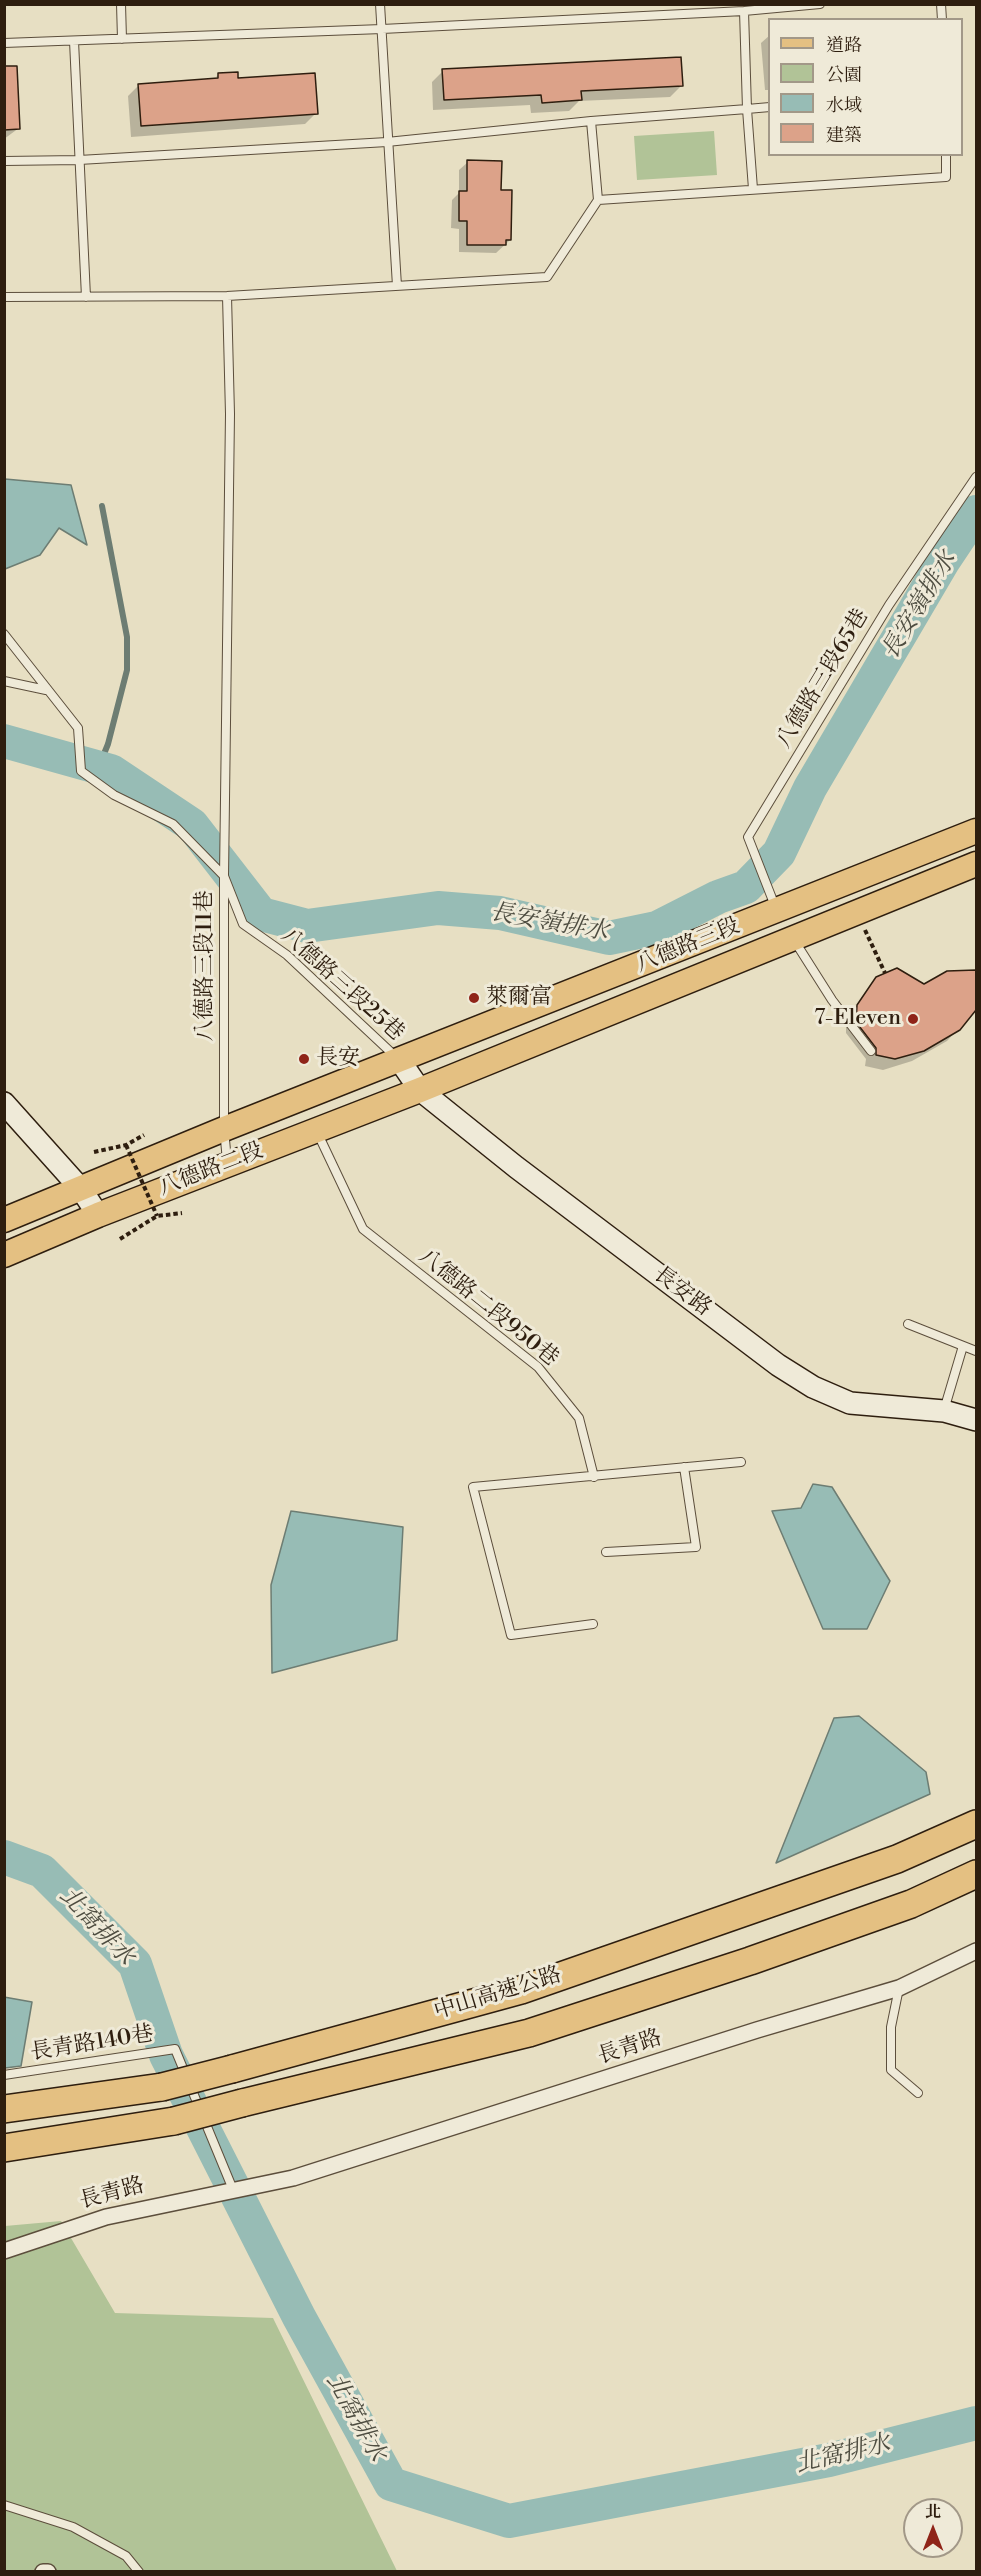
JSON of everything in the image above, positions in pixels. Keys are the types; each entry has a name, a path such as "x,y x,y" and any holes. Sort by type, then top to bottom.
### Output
{"highway":[{"name":"中山高速公路","path":"4,2109 162,2087 521,1990 897,1859 976,1824"},
{"name":"中山高速公路","path":"4,2148 174,2121 529,2033 750,1961 911,1904 976,1874"}],"main road":[{"name":"八德路三段","path":"400,1061 976,831"},
{"name":"八德路三段","path":"420,1090 976,864"},
{"name":"八德路二段","path":"4,1220 224,1129 400,1061"},
{"name":"八德路二段","path":"4,1255 228,1163 420,1090"}],"street":[{"name":"長安路","path":"400,1061 420,1090 516,1167 759,1351 813,1387 850,1403 944,1411 976,1420"},
{"path":"4,1103 81,1189 98,1215"},
{"name":"長青路","path":"4,2251 106,2217 293,2178 757,2030 898,1988 976,1951"},
{"path":"43,2571 48,2571"}],"lane":[{"path":"121,4 122,39"},
{"path":"381,4 387,142 397,286"},
{"path":"4,43 382,29 744,11 820,4"},
{"path":"744,11 747,109 753,189"},
{"path":"74,41 86,297"},
{"path":"4,161 80,160 387,142 591,121 768,108"},
{"path":"4,297 227,296 547,277 598,200 591,121"},
{"path":"598,200 946,177 946,156"},
{"path":"224,876 230,414 227,296"},
{"name":"八德路三段65巷","path":"777,910 748,837 889,605 976,477"},
{"path":"4,634 46,690"},
{"path":"4,681 46,690"},
{"name":"八德路三段11巷","path":"46,690 78,728 81,771 114,795 173,824 224,876 224,1129 228,1163"},
{"name":"八德路三段25巷","path":"224,876 243,924 287,955 400,1061"},
{"path":"794,939 832,1000 871,1051"},
{"name":"八德路二段950巷","path":"316,1130 363,1229 538,1367 579,1418 594,1477"},
{"path":"908,1324 976,1351"},
{"path":"944,1411 963,1346"},
{"path":"593,1624 511,1635 473,1487 741,1462"},
{"path":"606,1552 696,1547 684,1467"},
{"path":"898,1988 891,2027 891,2070 918,2093"},
{"name":"長青路140巷","path":"4,2075 175,2049 234,2192"},
{"path":"4,2505 73,2528 126,2556 139,2571"}],"path":[{"path":"857,914 885,973"},
{"path":"94,1152 126,1145 144,1135"},
{"path":"126,1145 157,1216"},
{"path":"120,1239 157,1216 182,1213"}],"green space":[{"path":"714,131 717,175 637,180 634,136"},
{"path":"61,2221 115,2313 273,2318 397,2571 5,2572 5,2226"}],"water":[{"path":"5,479 71,485 87,545 59,528 40,555 5,569"},
{"path":"813,1484 832,1487 890,1581 867,1629 823,1629 772,1511 801,1508"},
{"path":"291,1511 403,1527 397,1640 272,1673 271,1585"},
{"path":"859,1716 926,1772 930,1794 776,1863 834,1718"},
{"path":"4,1997 32,2002 21,2066 5,2068"}],"building":[{"path":"681,57 683,86 581,91 582,100 542,103 541,95 444,100 442,69"},
{"path":"4,66 17,66 20,129 4,130"},
{"path":"238,72 238,78 315,73 318,114 141,126 138,84 218,78 218,73"},
{"path":"467,160 502,161 501,190 512,190 511,240 506,240 506,245 467,245 467,221 459,221 459,191 467,191"},
{"name":"7-Eleven","path":"897,968 924,984 947,971 976,970 976,1010 960,1030 924,1051 895,1059 876,1055 876,1048 856,1022 857,1005 876,977"}],"waterway":[{"path":"93,781 108,744 127,670 127,637 102,506"},
{"name":"長安嶺排水","path":"4,741 111,771 192,825 261,914 307,926 438,908 500,913 609,938 657,928 718,897 746,887 779,853 810,788 944,560 976,512"},
{"name":"北窩排水","path":"4,1857 42,1871 135,1964 166,2055 299,2317 391,2484 509,2521 829,2460 976,2423"}],"place":[{"name":"萊爾富","path":"474,998"},
{"name":"7-Eleven","path":"913,1019"},
{"name":"長安","path":"304,1059"}]}
